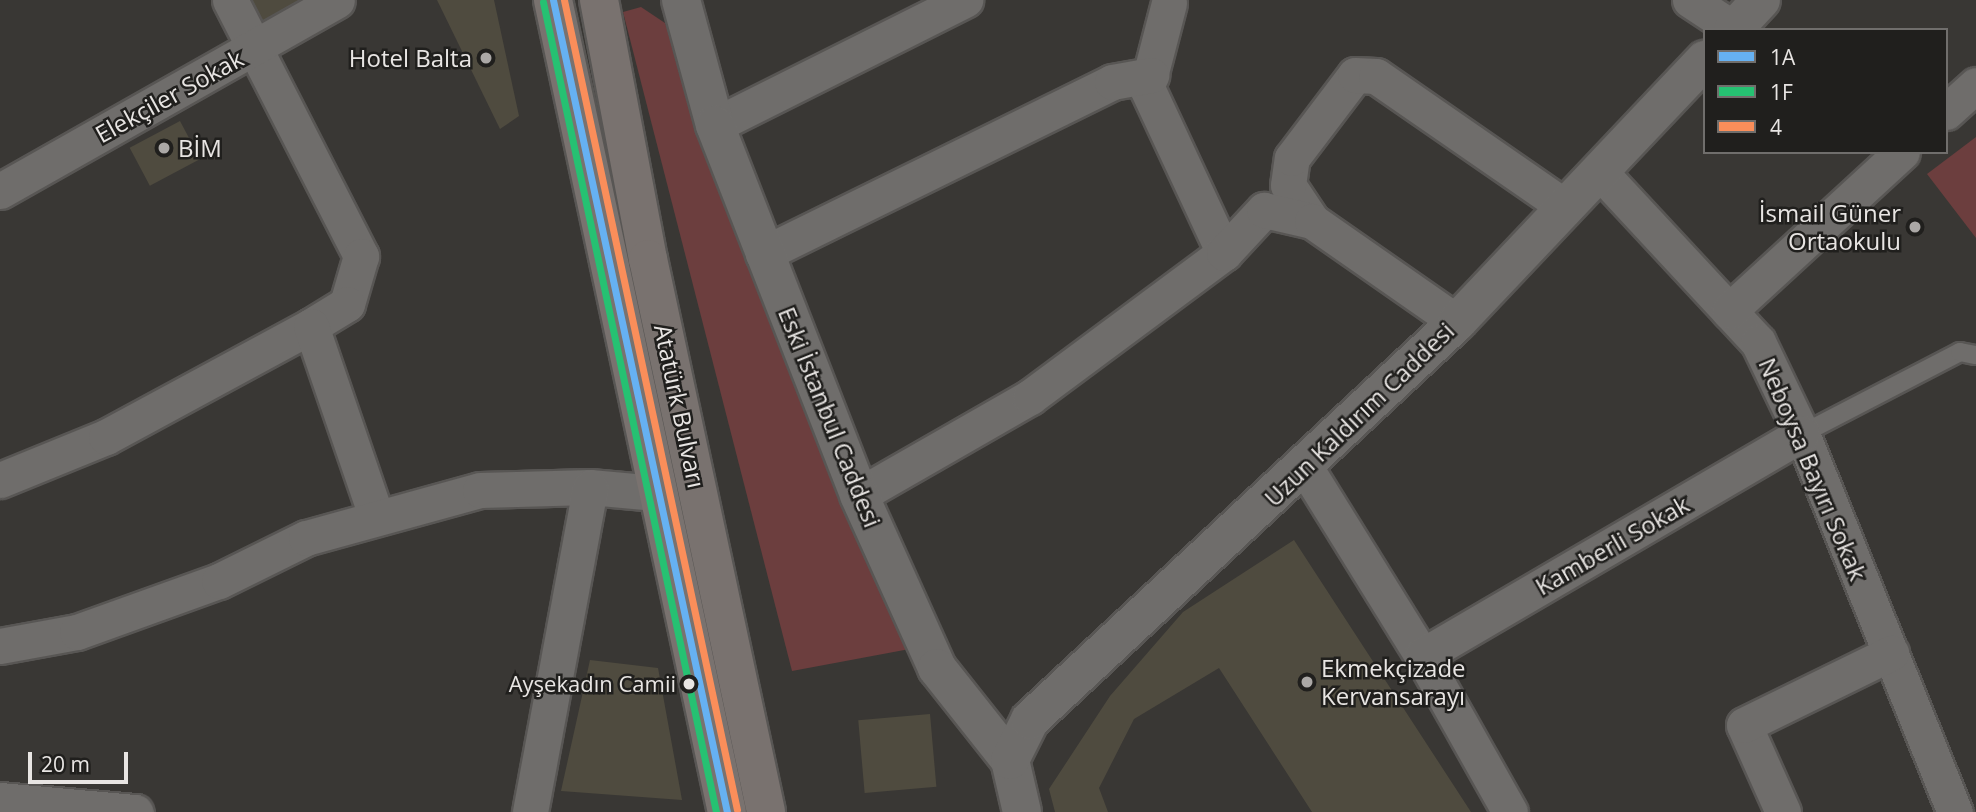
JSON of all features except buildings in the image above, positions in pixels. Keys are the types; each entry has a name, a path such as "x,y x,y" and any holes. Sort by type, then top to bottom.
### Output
{"main road":[{"name":"Atatürk Bulvarı","path":"553,0 656,493 727,812"},
{"name":"Atatürk Bulvarı","path":"598,0 648,259 766,812"},
{"path":"1735,28 1762,0"},
{"name":"Eski İstanbul Caddesi","path":"686,2 715,125 859,495 937,668 1010,760 1022,812"},
{"name":"Uzun Kaldırım Caddesi","path":"1010,760 1030,720 1305,467 1457,322 1703,62"}],"street":[{"path":"0,480 106,437 347,304 361,256 230,0"},
{"name":"Elekçiler Sokak","path":"0,191 337,0"},
{"path":"715,125 965,0"},
{"path":"1690,0 1730,28"},
{"path":"1169,4 1147,88 1224,253"},
{"path":"763,254 1112,82 1151,75"},
{"path":"1457,322 1312,221 1288,186 1292,158 1355,75 1376,76 1565,207"},
{"path":"1948,110 1976,85"},
{"path":"1729,311 1900,154"},
{"name":"Neboysa Bayırı Sokak","path":"1599,171 1758,342 1802,434 1955,812"},
{"path":"859,495 1030,397 1224,253 1264,209 1312,221"},
{"path":"311,326 376,516"},
{"name":"Kamberli Sokak","path":"1422,656 1802,434"},
{"path":"1305,467 1422,656 1510,812"},
{"path":"0,646 77,632 219,581 306,538 376,516 480,490 590,487 656,493"},
{"path":"530,812 590,487"},
{"path":"1783,812 1744,725 1891,653"},
{"path":"0,800 100,811 135,812"}],"lane":[{"path":"1802,434 1959,352 1976,355"}],"shaded area":[{"path":"641,7 665,23 915,648 792,671 623,12"},
{"path":"1976,137 1976,238 1927,174"}],"transit line":[{"name":"1A","path":"553,0 727,812"},
{"name":"4","path":"564,0 737,810"},
{"name":"1F","path":"543,2 716,812"}],"place":[{"name":"Hotel Balta","path":"486,58"},
{"name":"BİM","path":"164,148"},
{"name":"İsmail Güner Ortaokulu","path":"1915,227"},
{"name":"Ekmekçizade Kervansarayı","path":"1307,682"},
{"name":"Ayşekadın Camii","path":"689,684"}]}
